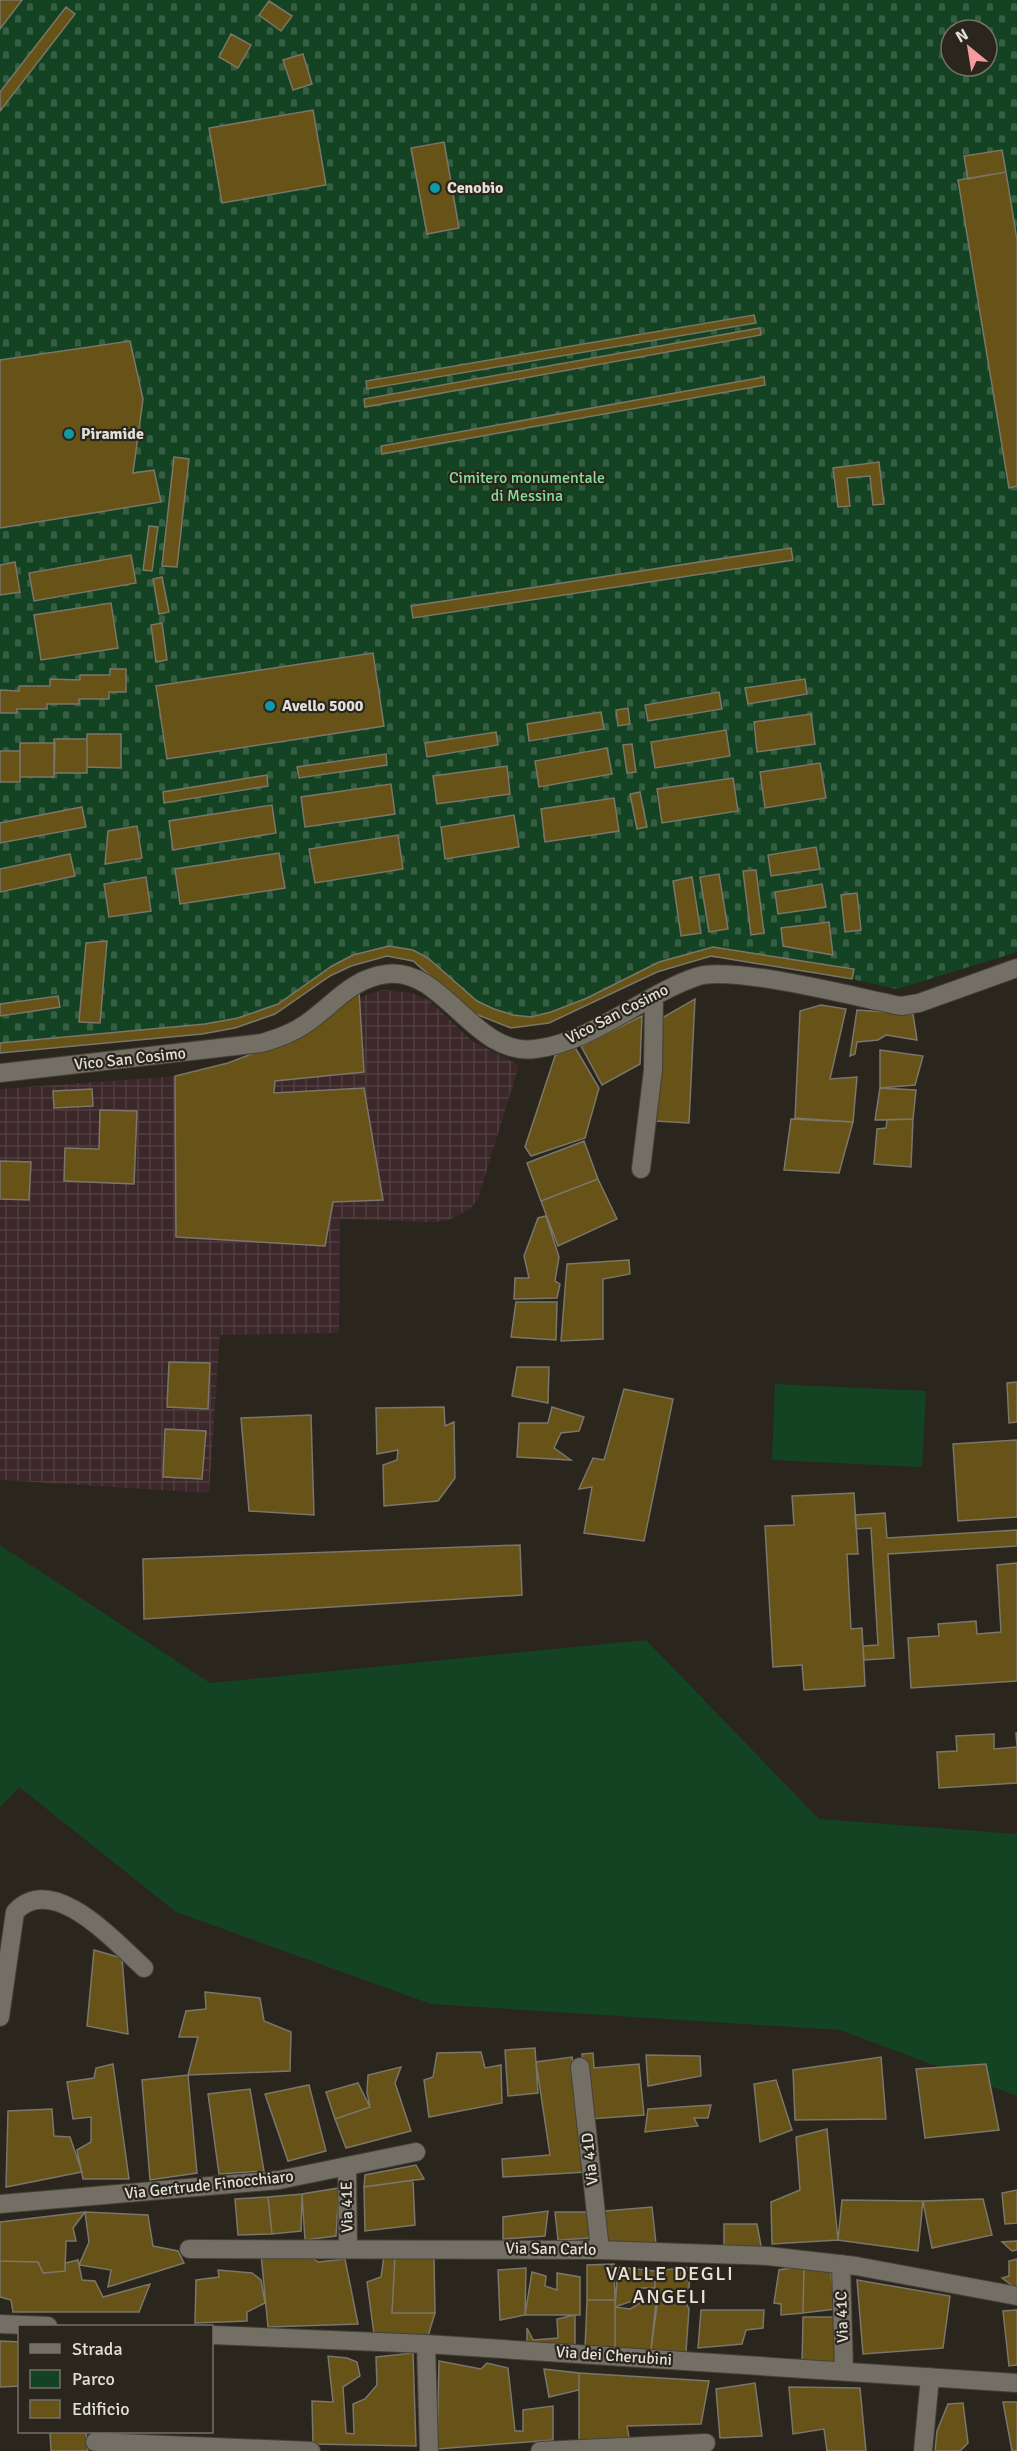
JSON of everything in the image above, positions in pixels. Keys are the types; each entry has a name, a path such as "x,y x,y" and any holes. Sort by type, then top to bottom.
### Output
{"street":[{"name":"Vico San Cosimo","path":"0,1073 262,1043 280,1038 308,1022 358,982 389,974 402,974 416,979 430,987 475,1027 514,1048 534,1050 574,1038 695,977 729,974 901,1006 919,1003 1017,968"},
{"path":"641,1169 653,1070 654,997"},
{"path":"0,2017 15,1912 32,1900 41,1898 82,1912 144,1968"},
{"name":"Via 41D","path":"580,2067 600,2250"},
{"name":"Via Gertrude Finocchiaro","path":"0,2204 279,2180 416,2152"},
{"name":"Via 41E","path":"346,2166 348,2247"},
{"name":"Via San Carlo","path":"189,2249 348,2247 600,2250 768,2256 841,2264 1017,2296"},
{"name":"Via 41C","path":"841,2264 844,2371"},
{"path":"0,2324 24,2325"},
{"name":"Via dei Cherubini","path":"213,2334 426,2344 1017,2384"},
{"path":"426,2344 429,2451"},
{"path":"923,2451 930,2378"},
{"path":"96,2441 311,2451"},
{"path":"540,2451 706,2443"}],"shaded area":[{"path":"383,990 412,993 429,1000 472,1041 519,1065 478,1199 470,1209 447,1221 340,1219 339,1333 220,1335 209,1493 0,1480 0,1089 233,1072 368,994"}],"green space":[{"name":"Cimitero monumentale di Messina","path":"0,0 1017,0 1017,952 897,989 852,979 711,957 657,972 549,1023 511,1028 473,1013 413,961 387,956 351,966 330,976 275,1014 235,1028 202,1034 0,1053"},
{"path":"775,1384 926,1391 922,1467 772,1460"},
{"path":"0,1545 210,1683 646,1640 819,1819 1017,1834 1017,2096 840,2030 431,2004 176,1912 19,1787 0,1807"}],"building":[{"path":"0,0 22,0 0,29"},
{"path":"269,1 292,16 281,31 259,15"},
{"path":"66,7 75,14 0,111 0,92"},
{"path":"231,34 251,45 238,68 219,57"},
{"path":"303,54 312,84 293,90 283,60"},
{"path":"313,110 326,185 222,203 209,128"},
{"name":"Cenobio","path":"444,142 459,228 427,234 411,148"},
{"path":"1002,150 1006,172 968,179 964,156"},
{"path":"1006,172 1017,240 1017,486 1009,488 958,180"},
{"path":"754,315 756,323 367,389 366,381"},
{"path":"760,328 761,335 365,407 364,399"},
{"name":"Piramide","path":"130,341 143,399 133,473 154,470 161,502 0,528 0,360"},
{"path":"764,377 765,385 382,454 381,446"},
{"path":"174,457 189,459 177,567 162,566"},
{"path":"879,462 884,504 873,505 870,476 847,478 850,506 838,507 833,468"},
{"path":"149,526 158,527 152,571 143,570"},
{"path":"791,548 793,560 413,618 411,606"},
{"path":"131,555 136,583 34,601 29,573"},
{"path":"15,562 20,592 0,595 0,565"},
{"path":"162,577 169,612 159,614 153,579"},
{"path":"111,603 118,648 41,660 34,615"},
{"path":"162,623 167,660 156,662 151,625"},
{"name":"Avello 5000","path":"373,653 384,726 167,759 156,686"},
{"path":"110,669 126,669 126,692 109,692 109,699 79,699 79,704 47,704 47,709 17,709 17,713 0,713 0,690 19,691 19,686 50,686 50,679 80,680 80,675 110,675"},
{"path":"805,679 807,694 748,704 745,688"},
{"path":"719,692 722,709 648,721 645,705"},
{"path":"628,708 630,724 618,726 616,710"},
{"path":"601,712 604,729 529,741 527,724"},
{"path":"811,714 815,744 757,752 754,722"},
{"path":"726,730 730,756 655,768 651,742"},
{"path":"496,732 498,745 427,757 425,743"},
{"path":"87,734 121,734 121,768 87,767"},
{"path":"54,739 87,739 87,773 54,773"},
{"path":"20,743 55,743 54,777 20,777"},
{"path":"632,744 636,772 627,773 623,745"},
{"path":"607,748 612,774 539,787 535,761"},
{"path":"0,751 20,751 20,782 0,782"},
{"path":"386,754 387,765 299,778 297,767"},
{"path":"820,763 826,798 765,808 760,772"},
{"path":"507,766 510,794 437,804 433,776"},
{"path":"267,775 268,786 164,803 163,792"},
{"path":"733,778 738,811 662,823 657,789"},
{"path":"391,784 395,814 305,827 301,797"},
{"path":"640,792 647,827 637,829 630,794"},
{"path":"614,798 619,831 545,842 541,809"},
{"path":"272,805 276,833 173,850 169,821"},
{"path":"82,807 86,827 0,843 0,823"},
{"path":"514,815 519,847 445,859 441,827"},
{"path":"137,826 142,858 105,864 108,831"},
{"path":"398,835 403,869 315,883 309,849"},
{"path":"816,847 820,869 771,876 768,855"},
{"path":"279,853 285,888 180,904 175,869"},
{"path":"70,854 75,876 0,892 0,869"},
{"path":"756,870 764,933 751,935 743,871"},
{"path":"719,874 728,929 709,932 700,877"},
{"path":"146,877 151,911 109,917 104,884"},
{"path":"692,877 701,933 681,936 673,881"},
{"path":"822,884 826,907 778,914 775,892"},
{"path":"857,893 861,930 845,932 841,895"},
{"path":"829,922 833,955 783,946 781,928"},
{"path":"107,941 100,1023 79,1022 86,943"},
{"path":"389,946 413,950 428,958 477,1001 513,1015 531,1017 587,998 659,962 713,947 854,969 852,979 711,956 657,972 549,1023 511,1028 473,1013 413,961 387,956 351,966 330,976 275,1014 235,1028 202,1034 0,1053 0,1043 205,1024 238,1018 278,1004 332,966 353,955"},
{"path":"359,991 364,1072 275,1081 274,1093 364,1088 383,1200 333,1202 325,1246 176,1237 175,1076 228,1063 285,1041"},
{"path":"58,996 60,1007 0,1016 0,1004"},
{"path":"695,999 689,1123 656,1121 662,1018"},
{"path":"821,1005 846,1009 830,1079 857,1077 853,1122 795,1118 800,1011"},
{"path":"857,1010 913,1014 917,1040 886,1035 878,1040 857,1042 855,1054 850,1056"},
{"path":"642,1016 640,1064 602,1085 581,1046"},
{"path":"573,1044 599,1088 585,1138 531,1156 525,1147 555,1056"},
{"path":"880,1050 923,1056 915,1085 880,1088"},
{"path":"880,1088 916,1090 913,1119 875,1120"},
{"path":"92,1089 93,1106 54,1108 53,1091"},
{"path":"100,1110 137,1111 134,1184 64,1181 65,1148 99,1149"},
{"path":"791,1119 853,1122 839,1173 784,1170"},
{"path":"913,1119 911,1167 874,1164 877,1129 886,1128 887,1120"},
{"path":"584,1141 598,1179 541,1201 527,1163"},
{"path":"0,1161 31,1162 29,1200 0,1199"},
{"path":"598,1179 617,1219 558,1246 541,1201"},
{"path":"546,1216 559,1257 555,1281 560,1284 557,1298 514,1299 515,1278 529,1278 524,1256 538,1218"},
{"path":"629,1260 630,1274 603,1279 603,1339 561,1341 567,1264"},
{"path":"516,1302 557,1302 556,1340 511,1337"},
{"path":"169,1362 210,1363 208,1409 167,1407"},
{"path":"517,1367 549,1367 548,1403 512,1396"},
{"path":"1017,1382 1017,1422 1009,1423 1007,1383"},
{"path":"624,1389 673,1399 644,1541 584,1533 592,1487 579,1489 593,1458 604,1460"},
{"path":"444,1407 445,1426 454,1422 455,1478 438,1501 384,1506 383,1465 397,1460 398,1450 377,1454 376,1408"},
{"path":"552,1407 584,1417 579,1431 561,1433 554,1448 571,1460 517,1457 519,1423 548,1423"},
{"path":"311,1415 314,1515 249,1511 241,1418"},
{"path":"165,1429 206,1431 202,1479 163,1477"},
{"path":"1017,1440 1017,1517 958,1521 953,1444"},
{"path":"854,1493 858,1554 847,1554 851,1629 862,1628 865,1686 804,1690 802,1665 773,1667 765,1526 794,1525 792,1496"},
{"path":"885,1513 887,1538 1017,1530 1017,1546 888,1554 894,1658 864,1660 863,1646 878,1645 871,1528 856,1529 855,1515"},
{"path":"520,1545 522,1595 144,1619 143,1559"},
{"path":"1017,1563 1017,1681 911,1688 908,1638 939,1636 938,1624 976,1621 977,1634 1001,1632 997,1565"},
{"path":"994,1734 994,1749 1017,1747 1017,1783 939,1788 937,1752 957,1751 956,1736"},
{"path":"94,1950 122,1958 128,2034 87,2026"},
{"path":"205,1992 260,1998 264,2021 291,2032 290,2071 188,2075 198,2037 179,2037 186,2011 206,2009"},
{"path":"535,2048 538,2093 508,2096 505,2050"},
{"path":"481,2052 485,2068 501,2065 502,2103 429,2117 424,2080 433,2077 437,2053"},
{"path":"593,2053 594,2068 639,2064 644,2115 590,2119 582,2054"},
{"path":"646,2055 700,2056 701,2076 648,2086"},
{"path":"572,2057 586,2126 586,2172 503,2177 502,2159 550,2155 536,2062"},
{"path":"881,2057 886,2119 795,2120 793,2070"},
{"path":"113,2064 129,2179 83,2179 77,2150 91,2142 91,2117 73,2119 67,2082 94,2078 96,2068"},
{"path":"986,2064 999,2130 925,2138 916,2069"},
{"path":"401,2067 395,2083 411,2131 346,2148 335,2119 370,2107 367,2092 368,2075"},
{"path":"188,2075 197,2173 150,2180 142,2080"},
{"path":"776,2080 792,2130 760,2142 754,2084"},
{"path":"358,2083 370,2107 335,2119 326,2092"},
{"path":"309,2085 326,2151 288,2161 265,2094"},
{"path":"250,2089 264,2171 219,2174 208,2094"},
{"path":"711,2105 708,2118 694,2118 698,2126 645,2132 648,2109"},
{"path":"52,2109 54,2136 70,2137 82,2172 6,2187 8,2111"},
{"path":"827,2129 838,2240 772,2244 771,2202 800,2190 796,2137"},
{"path":"416,2165 424,2179 364,2187 365,2175"},
{"path":"413,2180 415,2225 365,2231 364,2187"},
{"path":"339,2188 336,2236 305,2240 302,2194"},
{"path":"1017,2190 1017,2223 1005,2224 1002,2193"},
{"path":"302,2194 301,2231 272,2234 268,2197"},
{"path":"268,2197 272,2234 238,2235 235,2199"},
{"path":"983,2199 992,2235 932,2248 923,2201"},
{"path":"842,2200 923,2201 918,2251 838,2240"},
{"path":"652,2207 656,2244 607,2244 605,2211"},
{"path":"548,2211 545,2236 503,2239 503,2217"},
{"path":"85,2212 73,2228 76,2241 66,2241 65,2271 43,2273 38,2262 0,2261 0,2222"},
{"path":"85,2212 148,2215 153,2246 178,2251 184,2263 108,2287 111,2270 79,2265 89,2242"},
{"path":"555,2212 590,2212 593,2238 558,2240"},
{"path":"724,2224 757,2224 762,2251 724,2251"},
{"path":"1017,2241 1017,2250 1012,2251 1002,2242"},
{"path":"261,2254 310,2256 318,2262 345,2259 358,2324 268,2327"},
{"path":"384,2256 395,2256 392,2313 435,2313 428,2336 374,2334 367,2282 381,2277"},
{"path":"395,2256 434,2257 435,2313 392,2313"},
{"path":"1017,2259 1017,2289 1002,2278 1009,2276 1009,2261"},
{"path":"78,2260 82,2280 95,2281 103,2297 150,2284 139,2312 13,2312 11,2300 0,2297 0,2261 38,2262 43,2273 65,2271 65,2263"},
{"path":"614,2264 615,2300 587,2300 587,2265"},
{"path":"804,2266 803,2313 781,2315 781,2304 774,2303 779,2270"},
{"path":"804,2266 830,2268 836,2309 803,2313"},
{"path":"618,2267 655,2271 655,2288 639,2288 635,2300 615,2307"},
{"path":"690,2267 689,2291 655,2293 655,2271"},
{"path":"526,2268 525,2315 500,2320 498,2270"},
{"path":"218,2270 252,2273 261,2280 265,2303 247,2312 247,2321 195,2323 196,2280 219,2277"},
{"path":"532,2272 546,2276 545,2286 557,2290 557,2273 580,2277 580,2315 525,2315"},
{"path":"857,2280 950,2296 943,2348 863,2354"},
{"path":"683,2297 689,2309 686,2352 651,2350 658,2298"},
{"path":"587,2300 615,2300 615,2349 585,2349"},
{"path":"656,2302 651,2350 615,2349 615,2307 630,2309 640,2303"},
{"path":"701,2310 764,2310 763,2328 746,2330 742,2344 698,2348"},
{"path":"1017,2310 1017,2365 1009,2366 1003,2311"},
{"path":"575,2315 575,2346 527,2345 527,2328 533,2340 558,2338 557,2319"},
{"path":"803,2317 842,2317 838,2366 802,2363"},
{"path":"0,2341 18,2342 18,2386 0,2387"},
{"path":"413,2353 416,2446 313,2444 312,2401 333,2402 328,2356 347,2358 357,2362 360,2376 343,2387 346,2433 354,2434 353,2404 365,2399 377,2385 376,2357"},
{"path":"439,2361 481,2369 487,2363 508,2368 515,2431 523,2431 523,2410 553,2406 553,2440 437,2449"},
{"path":"544,2369 579,2373 579,2390 549,2397"},
{"path":"579,2373 709,2381 701,2424 627,2426 629,2438 579,2440"},
{"path":"755,2383 762,2436 720,2438 716,2389"},
{"path":"789,2387 860,2388 866,2451 827,2451 824,2429 793,2434"},
{"path":"1003,2402 1017,2402 1017,2451 1012,2451"},
{"path":"963,2403 968,2443 960,2451 935,2451 937,2431 948,2404"},
{"path":"50,2433 86,2433 88,2451 51,2451"}],"place":[{"name":"Cenobio","path":"435,188"},
{"name":"Piramide","path":"69,434"},
{"name":"Avello 5000","path":"270,706"}],"district":[{"name":"VALLE DEGLI ANGELI","path":"670,2284"}]}
